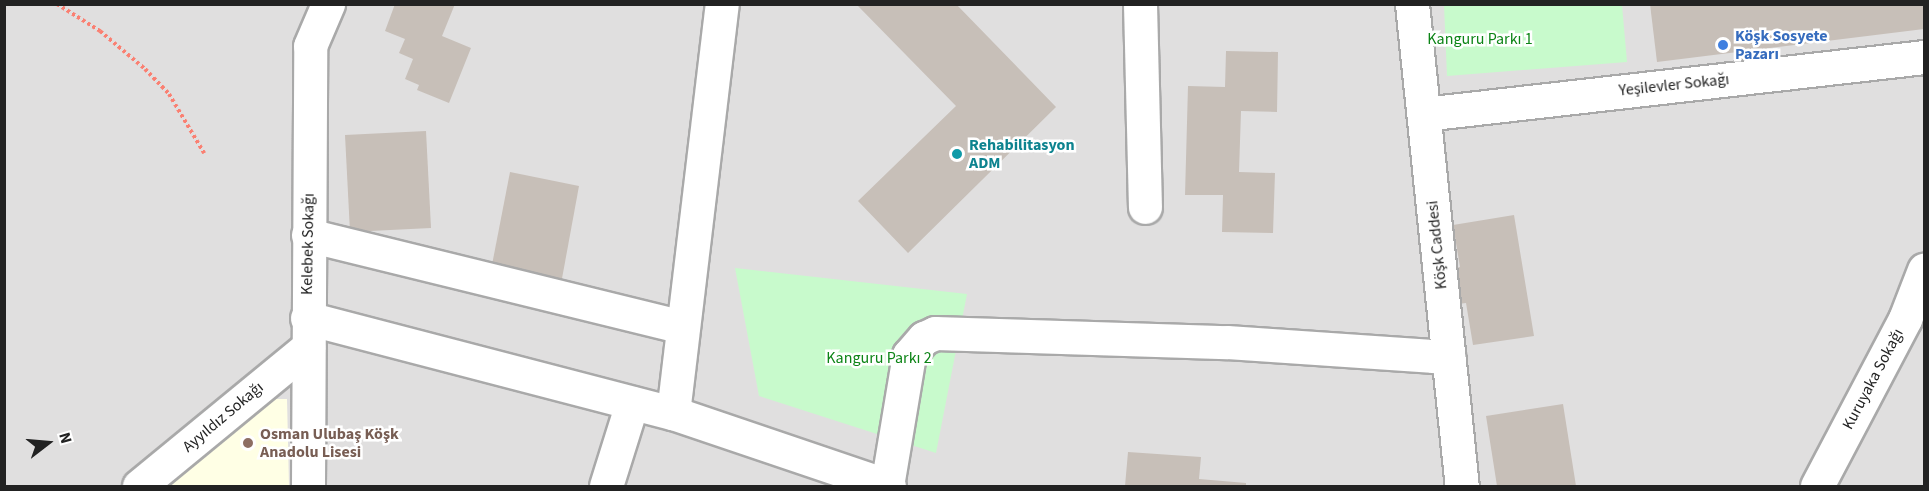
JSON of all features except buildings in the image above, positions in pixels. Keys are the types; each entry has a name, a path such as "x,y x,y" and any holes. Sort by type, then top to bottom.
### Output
{"street":[{"name":"Kelebek Sokağı","path":"308,486 310,46 328,4"},
{"path":"673,413 722,4"},
{"path":"1140,4 1144,207"},
{"name":"Köşk Caddesi","path":"1412,4 1462,486"},
{"name":"Yeşilevler Sokağı","path":"1424,114 1924,57"},
{"path":"308,235 683,327"},
{"name":"Kuruyaka Sokağı","path":"1817,486 1915,325 1924,270"},
{"path":"307,332 673,413 887,486 909,355 924,338 935,333 1227,342 1448,357"},
{"name":"Ayyıldız Sokağı","path":"139,486 307,332"},
{"path":"606,486 632,403"}],"path":[{"path":"57,4 100,31 146,69 169,94 204,153"}],"shaded area":[{"path":"5,5 1924,5 1924,486 5,486"},
{"name":"Osman Ulubaş Köşk Anadolu Lisesi","path":"259,399 287,399 289,486 157,486"}],"green space":[{"name":"Kanguru Parkı 1","path":"1444,5 1622,5 1627,62 1447,76"},
{"name":"Kanguru Parkı 2","path":"735,268 967,294 936,453 759,396"}],"place":[{"name":"Köşk Sosyete Pazarı","path":"1723,45"},
{"name":"Rehabilitasyon ADM","path":"957,154"},
{"name":"Osman Ulubaş Köşk Anadolu Lisesi","path":"248,443"}]}
